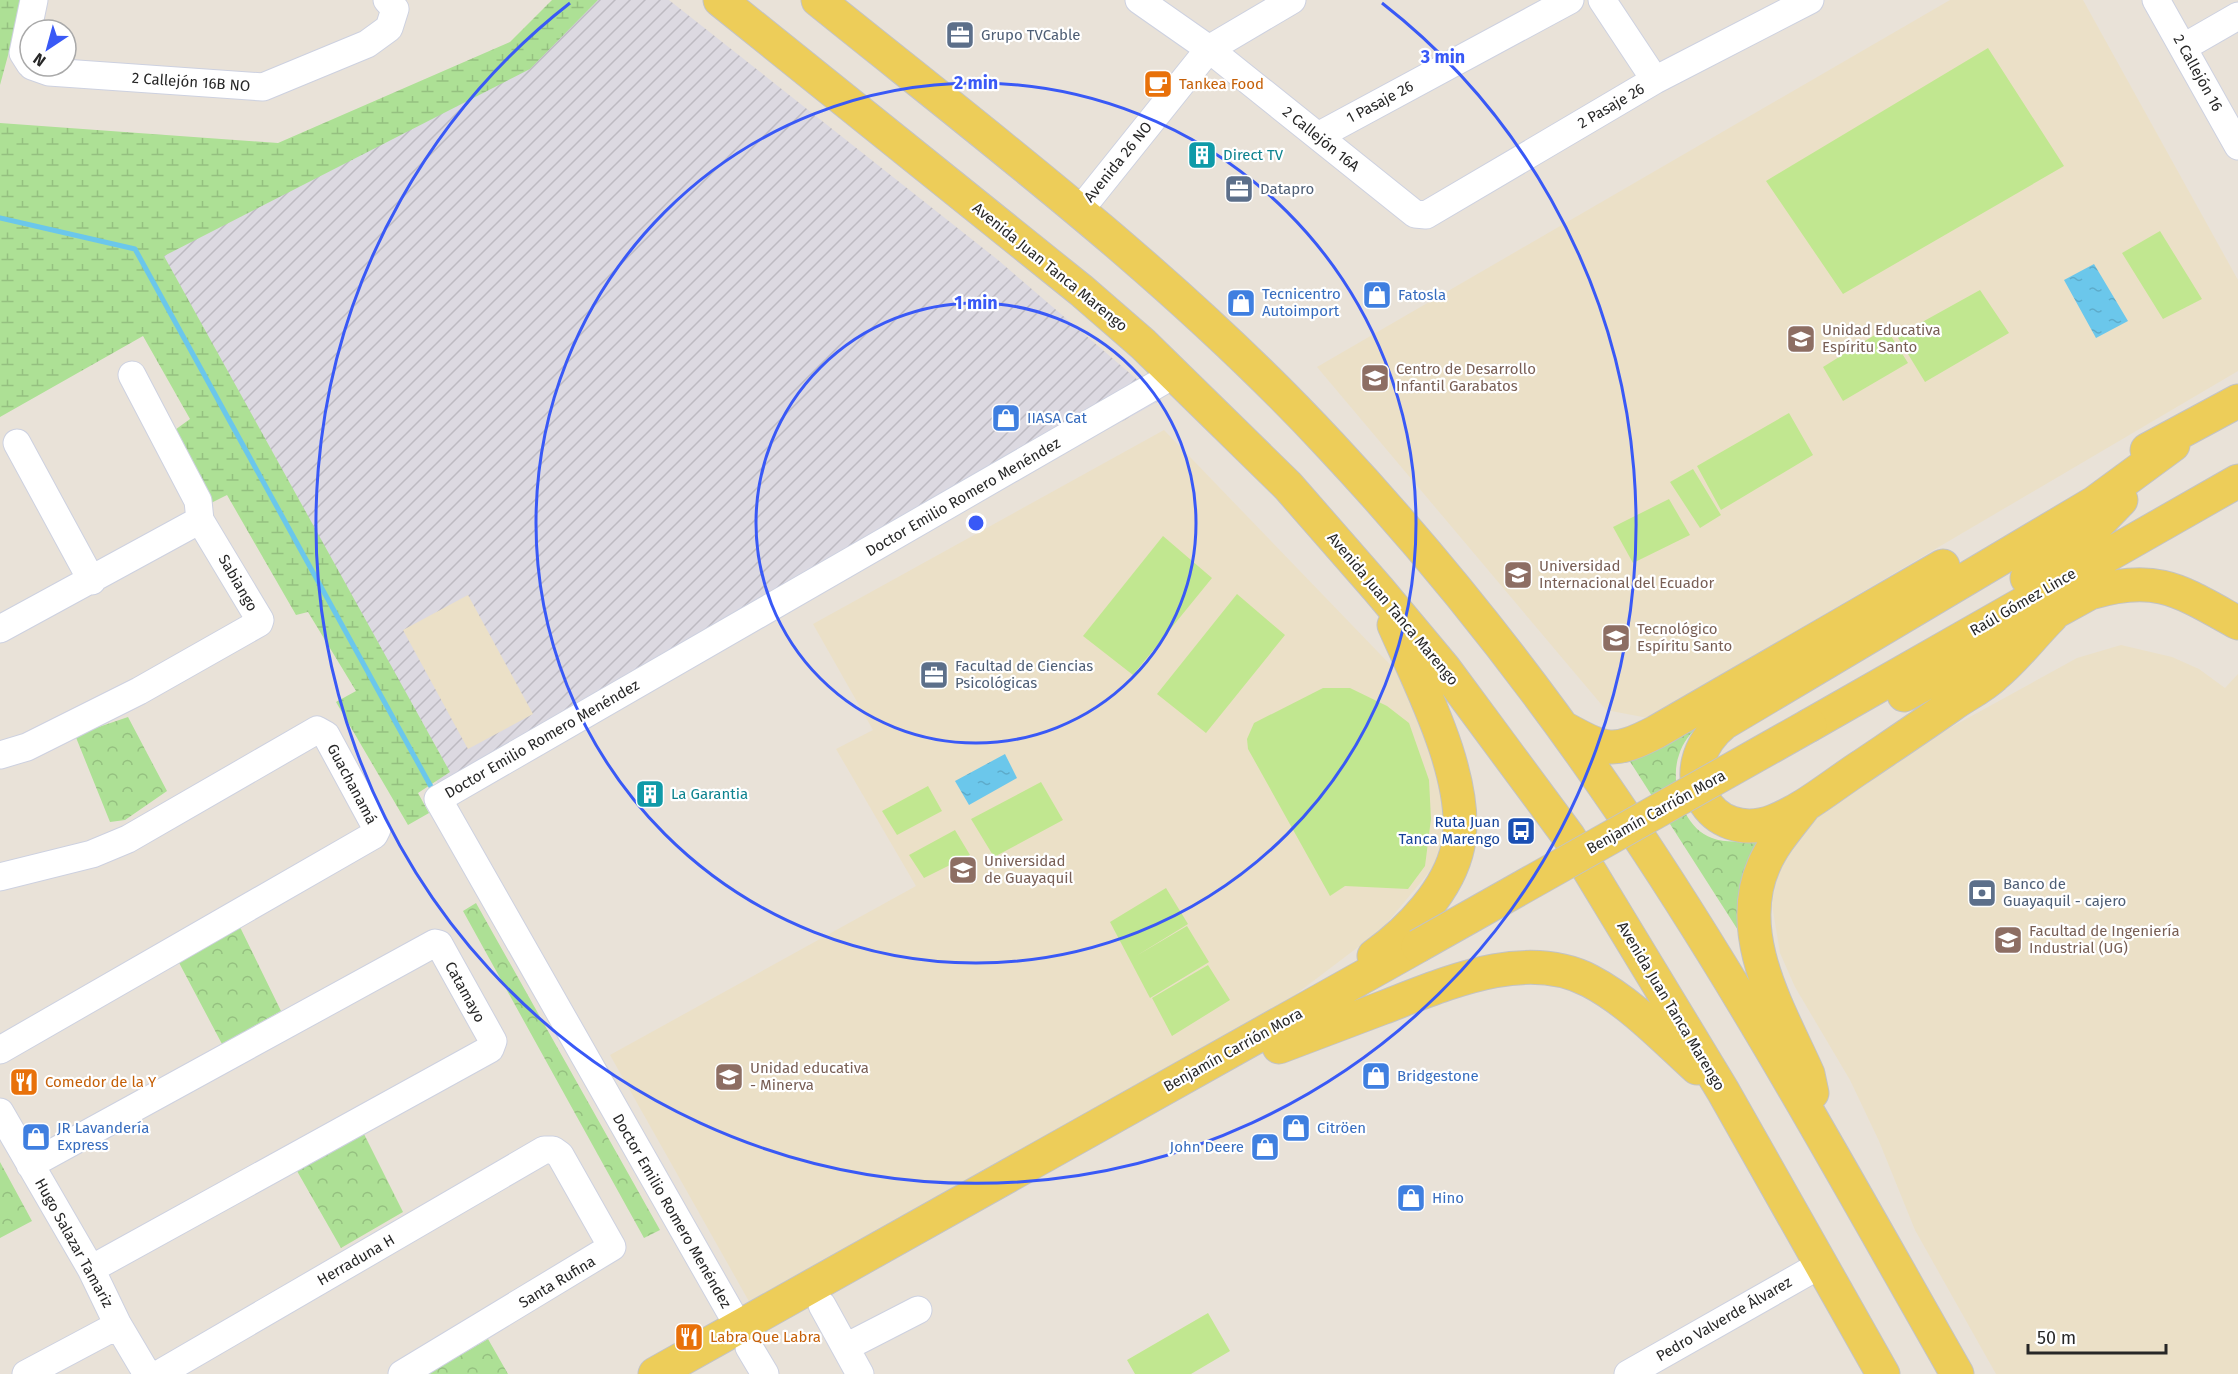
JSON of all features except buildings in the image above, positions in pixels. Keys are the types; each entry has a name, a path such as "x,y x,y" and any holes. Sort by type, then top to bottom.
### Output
{"main road":[{"name":"Avenida Juan Tanca Marengo","path":"720,0 1082,291 1175,374 1288,486 1378,589 1444,668 1569,837 1722,1091 1883,1374"},
{"path":"818,0 1080,210 1249,363 1331,446 1457,593 1554,717 1619,808 1720,966 1821,1134 1957,1374"},
{"path":"1554,717 1593,744 1624,748 2226,409"},
{"path":"2051,617 1994,676 1808,802 1774,821 1756,826 1728,821 1715,814 1701,796 1696,781 1699,753 1713,732 1724,723 2094,503 2226,409"},
{"path":"1885,693 2000,595 2086,536 2173,445"},
{"name":"Raúl Gómez Lince","path":"1815,733 2238,481"},
{"name":"Raúl Gómez Lince","path":"1885,693 2051,617 2090,594 2132,584 2153,584 2183,594 2225,616"},
{"path":"1277,1036 1384,949 1421,913 1446,878 1458,845 1458,792 1440,731 1378,589"},
{"path":"1885,693 1977,688"},
{"name":"Benjamín Carrión Mora","path":"656,1374 751,1350 822,1305 1277,1036 1815,733"},
{"path":"1808,802 1778,840 1764,865 1754,905 1755,932 1762,966 1808,1074 1821,1134"},
{"path":"1277,1036 1482,973 1520,969 1552,970 1589,981 1620,1001 1722,1091"},
{"name":"Benjamín Carrión Mora","path":"700,1374 751,1350 1277,1036"}],"street":[{"path":"30,18 34,0"},
{"name":"2 Callejón 16A","path":"1139,0 1209,49 1415,214"},
{"name":"Avenida 26 NO","path":"1080,210 1209,49 1292,0"},
{"name":"1 Pasaje 26","path":"1318,136 1570,0"},
{"path":"1602,0 1655,80"},
{"name":"2 Pasaje 26","path":"1415,214 1426,215 1655,80 1810,0"},
{"name":"2 Callejón 16","path":"2156,0 2238,146"},
{"name":"2 Callejón 16B NO","path":"78,74 263,87 367,44 389,28 391,4"},
{"path":"2184,47 2238,16"},
{"name":"Doctor Emilio Romero Menéndez","path":"751,1350 438,799 1175,374"},
{"path":"0,629 92,581 200,520 198,501 132,375"},
{"path":"17,443 92,581"},
{"name":"Sabiango","path":"0,755 27,747 139,690 259,623 260,620 200,520"},
{"name":"Guachanamá","path":"0,877 92,854 128,839 317,730 326,735 377,830 374,836 0,1050"},
{"name":"Catamayo","path":"30,1165 435,943 439,944 493,1041 490,1049 91,1269"},
{"name":"Hugo Salazar Tamariz","path":"0,1112 91,1269 118,1325 147,1374"},
{"name":"Herraduna H","path":"159,1374 544,1150 553,1150"},
{"name":"Santa Rufina","path":"402,1374 612,1247 560,1155 553,1150"},
{"name":"Pedro Valverde Álvarez","path":"1628,1374 1820,1265"},
{"path":"822,1305 860,1374"},
{"path":"846,1347 918,1310"},
{"path":"27,1374 118,1325"}],"shaded area":[{"name":"IIASA Cat","path":"557,0 669,0 998,260 1161,400 444,795 155,259 470,84"},
{"name":"Unidad Educativa Espíritu Santo","path":"1950,0 2083,0 2238,280 2238,371 1648,718 1606,710 1317,367"},
{"name":"Universidad de Guayaquil","path":"1164,430 1405,680 1444,778 1446,826 1435,865 1382,929 1267,1016 755,1312 610,1055 916,886 836,749 873,730 813,624"},
{"path":"468,595 533,714 468,749 403,630"},
{"name":"Facultad de Ingeniería Industrial (UG)","path":"2121,645 2172,657 2199,669 2225,688 2238,674 2238,1374 1996,1374 1915,1230 1879,1141 1850,1080 1795,987 1780,953 1772,905 1779,863 1797,831 1906,752 2077,658"}],"green space":[{"path":"0,0 23,0 18,18 0,85"},
{"path":"552,0 598,0 530,69 164,256 450,772 418,793 429,813 408,825 336,702 356,691 308,612 296,615 227,495 207,505 168,435 190,419 143,336 0,417 0,123 278,143 510,42"},
{"path":"1988,48 2064,166 1843,294 1766,181"},
{"path":"2160,231 2202,299 2163,319 2122,253"},
{"path":"1980,290 2009,333 1925,382 1897,336"},
{"path":"1886,328 1908,363 1843,401 1823,367"},
{"path":"1789,413 1813,455 1721,510 1697,466"},
{"path":"1693,469 1721,515 1700,528 1670,482"},
{"path":"1669,499 1690,535 1633,563 1613,527"},
{"path":"1163,536 1212,578 1133,675 1083,636"},
{"path":"1237,594 1285,635 1206,733 1157,694"},
{"path":"1323,688 1350,688 1387,706 1409,723 1429,780 1431,819 1425,866 1408,889 1345,886 1330,896 1248,749 1247,739 1254,723"},
{"path":"128,717 167,791 125,820 110,822 75,735"},
{"path":"1699,725 1685,742 1676,766 1677,790 1686,814 1702,833 1718,840 1762,839 1743,938 1629,760"},
{"path":"1041,782 1063,820 994,857 971,819"},
{"path":"928,786 942,811 897,835 882,811"},
{"path":"955,830 970,855 924,878 909,855"},
{"path":"1166,888 1188,924 1136,956 1187,926 1209,962 1150,998 1110,922"},
{"path":"476,903 660,1230 644,1238 463,911"},
{"path":"239,925 281,1011 222,1044 176,957"},
{"path":"1208,965 1230,1000 1172,1036 1152,998"},
{"path":"363,1132 403,1212 341,1248 297,1171"},
{"path":"0,1162 32,1221 0,1238"},
{"path":"1208,1313 1230,1351 1191,1374 1135,1374 1127,1360"},
{"path":"488,1339 508,1374 428,1374"}],"water":[{"path":"2094,264 2128,321 2096,338 2064,280"},
{"path":"1005,754 1017,778 969,805 955,781"}],"waterway":[{"path":"0,218 135,249 434,792"}],"place":[{"name":"Grupo TVCable","path":"960,35"},
{"name":"Tankea Food","path":"1158,84"},
{"name":"Direct TV","path":"1202,155"},
{"name":"Datapro","path":"1239,189"},
{"name":"Fatosla","path":"1377,295"},
{"name":"Tecnicentro Autoimport","path":"1241,303"},
{"name":"Unidad Educativa Espíritu Santo","path":"1801,339"},
{"name":"Centro de Desarrollo Infantil Garabatos","path":"1375,378"},
{"name":"IIASA Cat","path":"1006,418"},
{"name":"Universidad Internacional del Ecuador","path":"1518,575"},
{"name":"Tecnológico Espíritu Santo","path":"1616,638"},
{"name":"Facultad de Ciencias Psicológicas","path":"934,675"},
{"name":"La Garantia","path":"650,794"},
{"name":"Ruta Juan Tanca Marengo","path":"1521,831"},
{"name":"Universidad de Guayaquil","path":"963,870"},
{"name":"Banco de Guayaquil - cajero","path":"1982,893"},
{"name":"Facultad de Ingeniería Industrial (UG)","path":"2008,940"},
{"name":"Bridgestone","path":"1376,1076"},
{"name":"Unidad educativa - Minerva","path":"729,1077"},
{"name":"Comedor de la Y","path":"24,1082"},
{"name":"Citröen","path":"1296,1128"},
{"name":"JR Lavandería Express","path":"36,1137"},
{"name":"John Deere","path":"1265,1147"},
{"name":"Hino","path":"1411,1198"},
{"name":"Labra Que Labra","path":"689,1337"}]}
